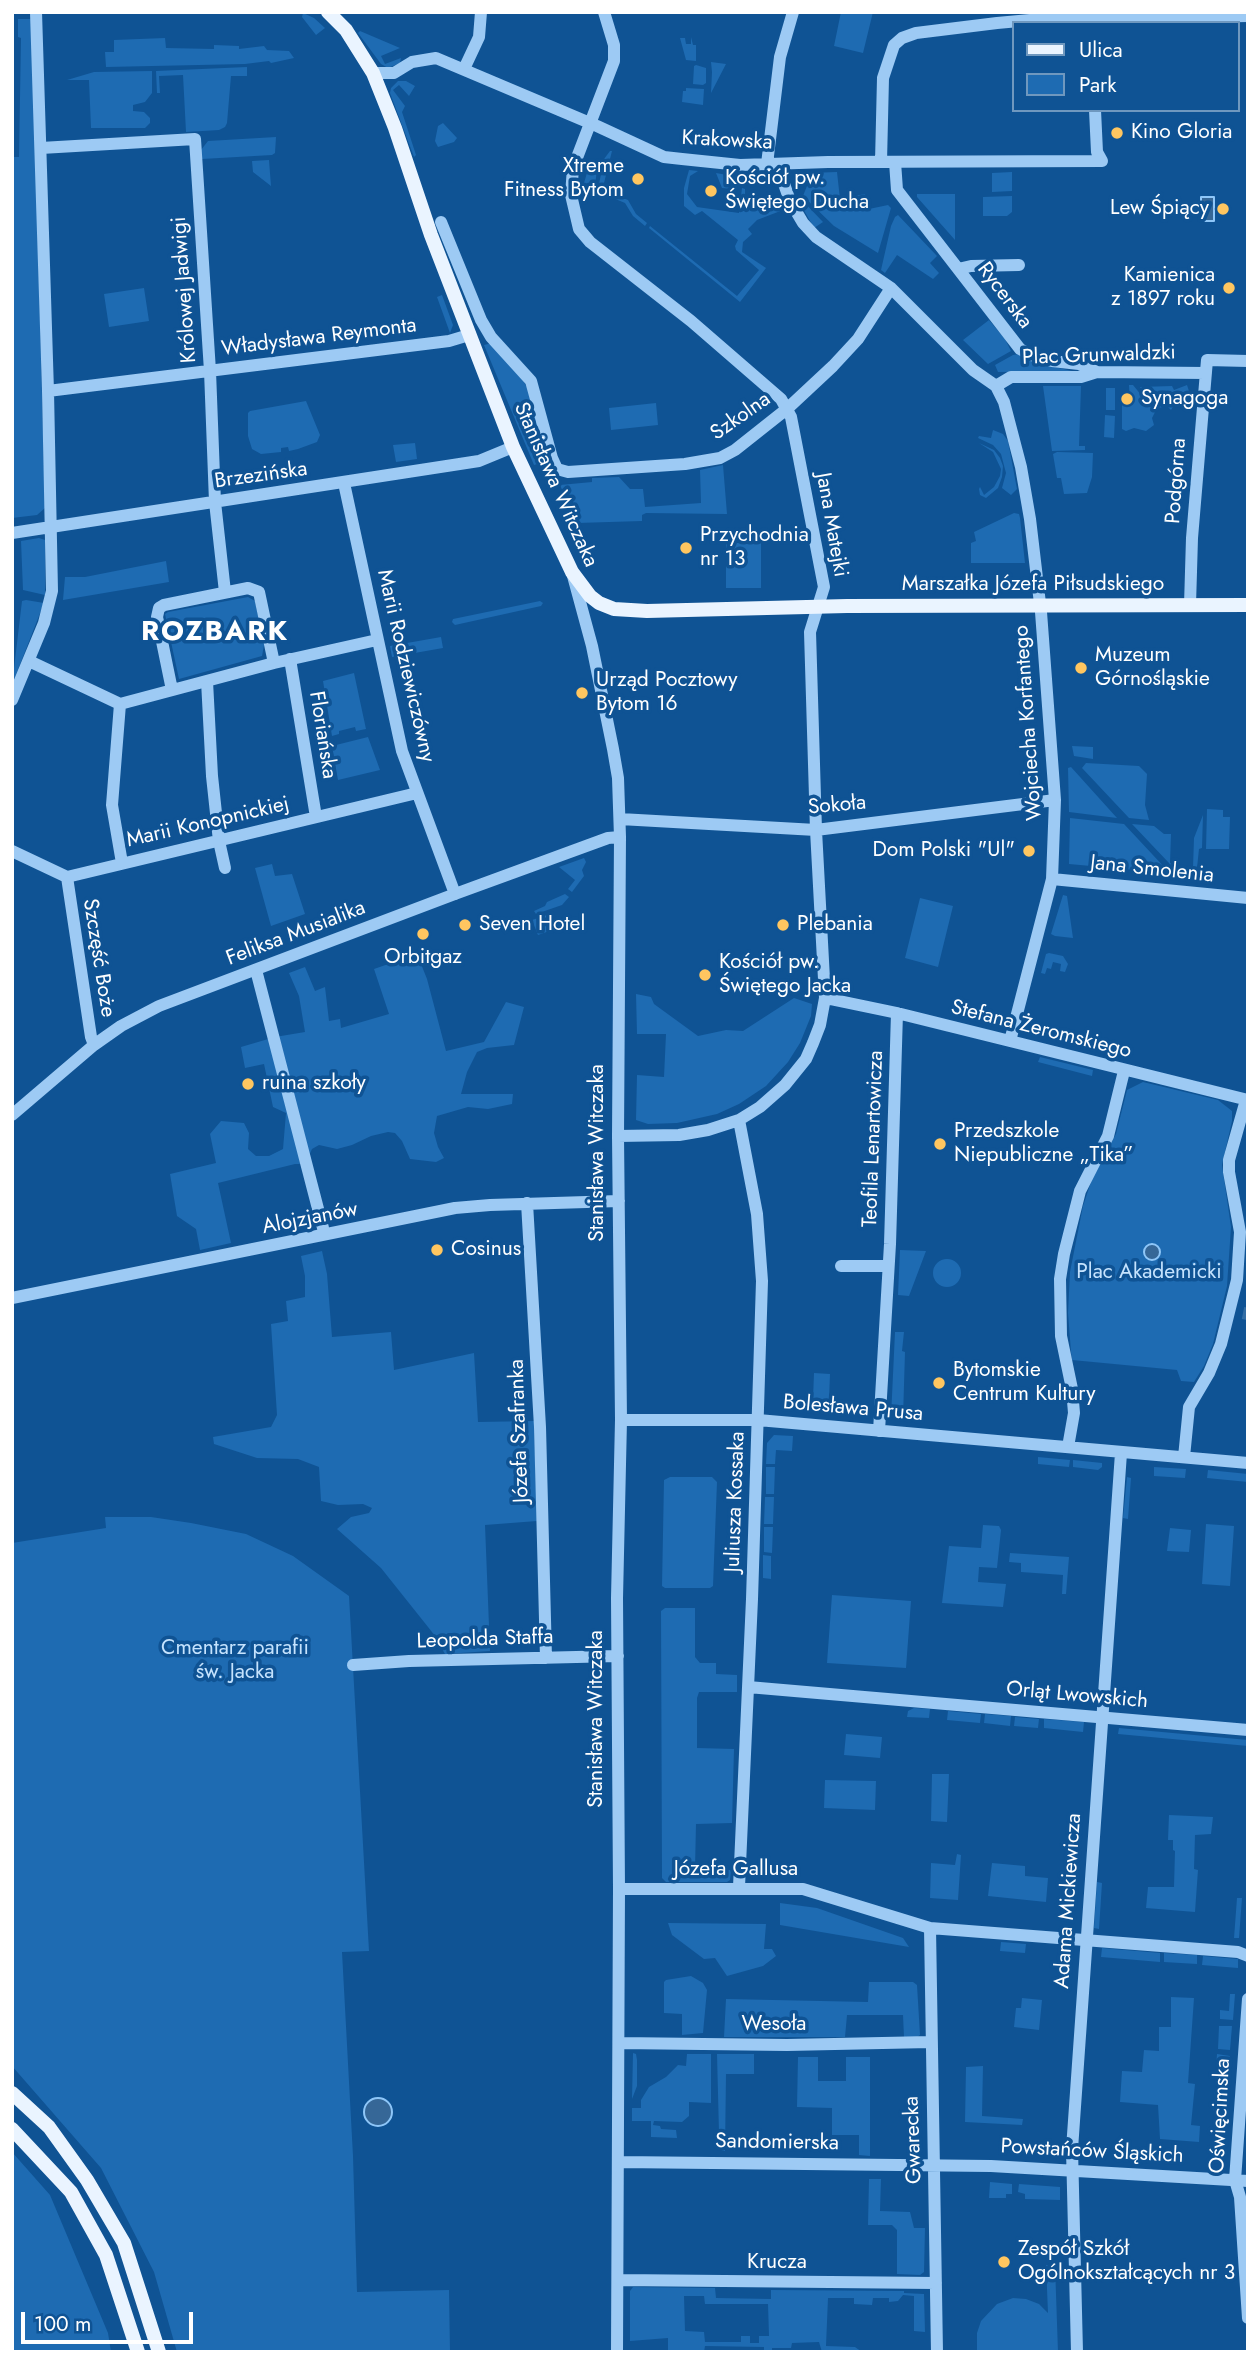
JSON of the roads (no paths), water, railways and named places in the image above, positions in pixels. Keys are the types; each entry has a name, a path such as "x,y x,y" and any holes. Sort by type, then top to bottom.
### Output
{"main road":[{"name":"Stanisława Witczaka","path":"328,12 346,30 373,73 395,128 431,235 513,447 572,572"},
{"name":"Marszałka Józefa Piłsudskiego","path":"572,572 594,600 603,606 622,611 818,607 1248,605"},
{"path":"12,2093 49,2127 87,2180 118,2232 124,2243 159,2352"},
{"path":"12,2129 71,2192 106,2255 138,2352"}],"street":[{"path":"12,700 51,601 48,391 36,12"},
{"path":"464,69 479,37 481,12"},
{"path":"604,12 614,45 614,61 573,168 571,195 579,229 590,242 764,382 788,408"},
{"path":"793,12 780,57 772,164 787,194 803,223 817,237 891,288 973,370 996,386"},
{"path":"881,162 883,78 894,45 902,38 921,32 1057,15 1248,16"},
{"name":"Krakowska","path":"373,73 394,73 412,62 436,58 591,123 664,157 740,165 1102,160 1097,152 1095,112"},
{"name":"Królowej Jadwigi","path":"40,148 195,139 210,371 215,502 225,592"},
{"name":"Rycerska","path":"895,162 897,190 1020,349 1031,355 1079,364 1097,372"},
{"name":"Szkolna","path":"441,222 481,320 491,337 534,386 557,470 588,472 685,464 720,458 750,439 833,366 858,339 891,288"},
{"name":"Rycerska","path":"958,269 971,266 1019,265"},
{"name":"Władysława Reymonta","path":"48,391 449,341 469,335"},
{"name":"Plac Grunwaldzki","path":"996,386 1011,377 1081,377 1097,372 1248,361"},
{"name":"Podgórna","path":"1190,605 1192,538 1206,366"},
{"name":"Wojciecha Korfantego","path":"996,386 1004,402 1031,519 1055,800 1052,879 1010,1041"},
{"name":"Jana Matejki","path":"618,1136 679,1135 708,1130 738,1120 760,1107 785,1085 806,1059 820,1025 825,998 816,830 810,632 823,590 823,577 788,408"},
{"name":"Brzezińska","path":"12,533 479,461 513,447"},
{"name":"Marii Rodziewiczówny","path":"344,483 398,737 455,894"},
{"name":"Stanisława Witczaka","path":"572,572 592,646 613,750 620,819 618,1136 621,1420 617,2352"},
{"path":"172,690 157,618 159,608 164,605 248,588 261,594 274,663"},
{"path":"29,661 120,704 290,659 377,640"},
{"name":"Floriańska","path":"290,659 316,817"},
{"path":"207,681 219,841 225,869"},
{"path":"120,704 112,805 122,863"},
{"name":"Marii Konopnickiej","path":"67,877 417,793"},
{"name":"Sokoła","path":"620,819 816,830 1055,800"},
{"name":"Feliksa Musialika","path":"12,1115 94,1045 121,1026 159,1006 455,894 608,838 620,837"},
{"path":"12,851 67,877"},
{"name":"Szczęść Boże","path":"67,877 94,1045"},
{"name":"Jana Smolenia","path":"1052,879 1248,898"},
{"path":"257,970 323,1228"},
{"name":"Stefana Żeromskiego","path":"825,998 897,1013 1247,1100"},
{"name":"Teofila Lenartowicza","path":"879,1431 897,1013"},
{"path":"1068,1447 1074,1413 1061,1336 1060,1279 1080,1191 1108,1136 1124,1071"},
{"path":"1184,1457 1189,1408 1209,1373 1237,1312 1240,1232 1229,1160 1247,1100"},
{"name":"Juliusza Kossaka","path":"738,1120 761,1246 762,1281 739,1887"},
{"name":"Alojzjanów","path":"12,1298 455,1208 619,1201"},
{"name":"Józefa Szafranka","path":"527,1203 540,1427 546,1658"},
{"path":"841,1266 888,1266"},
{"name":"Bolesława Prusa","path":"621,1420 758,1420 1248,1463"},
{"name":"Adama Mickiewicza","path":"1077,2352 1071,2170 1121,1453"},
{"name":"Leopolda Staffa","path":"353,1665 618,1656"},
{"name":"Orląt Lwowskich","path":"748,1687 1248,1730"},
{"name":"Józefa Gallusa","path":"619,1889 803,1889 929,1928 1238,1952 1248,1956"},
{"name":"Gwarecka","path":"929,1928 937,2352"},
{"name":"Oświęcimska","path":"1248,1999 1240,2197 1248,2318"},
{"name":"Wesoła","path":"619,2043 787,2045 930,2042"},
{"name":"Sandomierska","path":"619,2162 934,2165"},
{"name":"Powstańców Śląskich","path":"934,2165 1071,2170 1241,2181"},
{"name":"Krucza","path":"618,2280 936,2283"}],"tunnel":[{"path":"1243,1313 1248,1314"}],"place":[{"name":"Kino Gloria","path":"1117,133"},
{"name":"Xtreme Fitness Bytom","path":"638,179"},
{"name":"Kościół pw. Świętego Ducha","path":"711,191"},
{"name":"Lew Śpiący","path":"1223,209"},
{"name":"Kamienica z 1897 roku","path":"1229,288"},
{"name":"Synagoga","path":"1127,399"},
{"name":"Przychodnia nr 13","path":"686,548"},
{"name":"Muzeum Górnośląskie","path":"1081,668"},
{"name":"Urząd Pocztowy Bytom 16","path":"582,693"},
{"name":"Dom Polski \"Ul\"","path":"1029,851"},
{"name":"Seven Hotel","path":"465,925"},
{"name":"Plebania","path":"783,925"},
{"name":"Orbitgaz","path":"423,934"},
{"name":"Kościół pw. Świętego Jacka","path":"705,975"},
{"name":"ruina szkoły","path":"248,1084"},
{"name":"Przedszkole Niepubliczne „Tika”","path":"940,1144"},
{"name":"Cosinus","path":"437,1250"},
{"name":"Bytomskie Centrum Kultury","path":"939,1383"},
{"name":"Zespół Szkół Ogólnokształcących nr 3","path":"1004,2262"}],"district":[{"name":"ROZBARK","path":"215,633"}],"park label":[{"name":"Plac Akademicki","path":"1149,1273"},
{"name":"Cmentarz parafii św. Jacka","path":"235,1661"}]}
